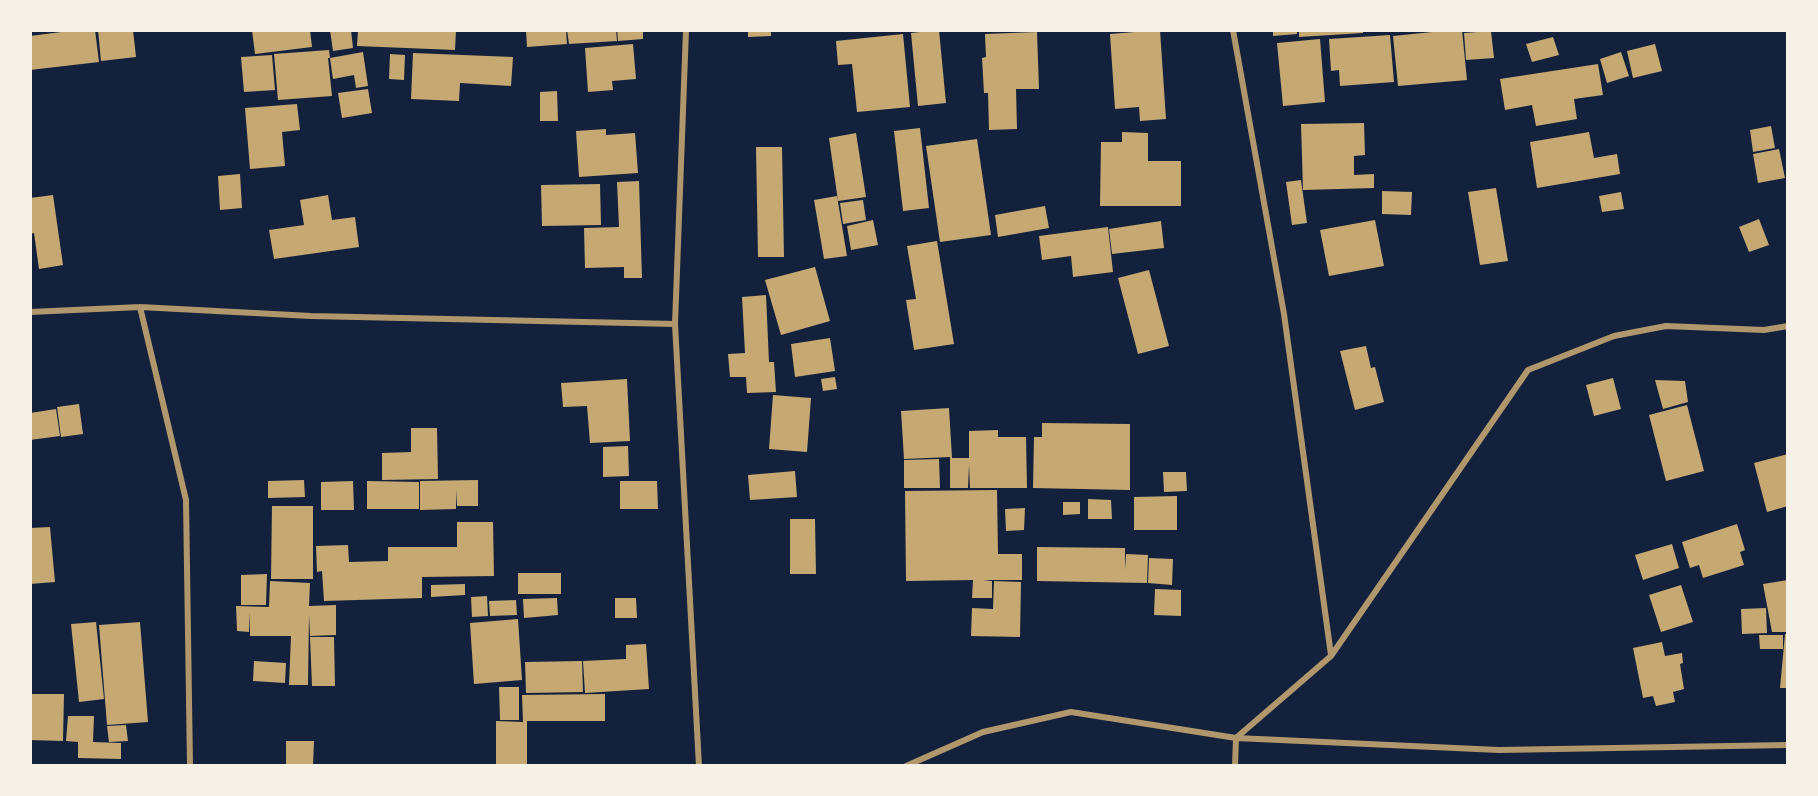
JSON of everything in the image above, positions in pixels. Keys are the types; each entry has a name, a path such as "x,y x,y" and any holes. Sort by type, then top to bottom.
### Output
{"street":[{"path":"686,30 675,324 699,766"},
{"path":"1233,30 1284,314 1331,656"},
{"path":"30,312 140,306 311,316 675,324"},
{"path":"140,306 186,500 190,766"},
{"path":"1235,766 1236,738 1331,656 1528,370 1614,336 1666,326 1764,330 1788,326"},
{"path":"906,766 983,732 1071,712 1236,738 1499,750 1788,745"}],"building":[{"path":"95,30 99,62 30,70 30,36"},
{"path":"98,30 133,30 136,57 101,61"},
{"path":"252,30 310,30 312,47 255,54"},
{"path":"330,30 351,30 353,48 333,51"},
{"path":"358,30 456,30 455,50 357,46"},
{"path":"526,30 566,30 567,44 527,47"},
{"path":"567,30 616,30 617,41 569,44"},
{"path":"617,30 643,30 643,39 618,41"},
{"path":"748,30 771,30 771,36 748,37"},
{"path":"939,30 946,103 918,106 911,33"},
{"path":"1160,30 1166,119 1140,121 1139,107 1115,109 1110,34"},
{"path":"1273,30 1297,30 1297,34 1273,36"},
{"path":"1299,30 1363,30 1363,33 1299,37"},
{"path":"1462,30 1467,80 1398,86 1393,36"},
{"path":"1491,31 1494,58 1466,60 1464,33"},
{"path":"1037,32 1039,89 1016,89 1017,129 989,130 988,93 984,93 982,58 986,57 985,34"},
{"path":"903,34 910,107 857,112 852,64 838,65 836,41"},
{"path":"1390,35 1394,82 1340,86 1339,70 1331,71 1329,39"},
{"path":"1553,37 1559,55 1532,62 1526,44"},
{"path":"1320,39 1325,102 1283,106 1277,43"},
{"path":"633,44 636,79 612,81 613,90 588,92 585,48"},
{"path":"1655,44 1662,71 1633,78 1627,51"},
{"path":"329,50 332,96 278,100 274,54"},
{"path":"363,52 368,86 356,88 354,75 333,79 330,58"},
{"path":"1621,52 1629,76 1607,83 1600,59"},
{"path":"413,53 513,57 511,86 460,83 459,101 411,99"},
{"path":"390,54 405,55 404,80 389,79"},
{"path":"272,55 275,90 244,92 241,57"},
{"path":"1598,64 1603,95 1574,99 1577,119 1536,126 1532,105 1505,110 1500,79"},
{"path":"368,89 372,113 342,118 338,93"},
{"path":"557,91 558,121 540,121 540,92"},
{"path":"297,104 300,130 282,132 285,166 250,169 245,108"},
{"path":"1364,123 1365,155 1354,156 1354,175 1374,174 1374,188 1303,190 1301,124"},
{"path":"1771,126 1775,148 1753,152 1750,130"},
{"path":"920,128 929,208 903,211 894,131"},
{"path":"606,129 606,135 635,133 638,173 579,177 576,131"},
{"path":"1122,132 1148,133 1148,161 1181,161 1181,206 1100,206 1101,142 1122,142"},
{"path":"1589,132 1594,158 1617,154 1620,174 1537,188 1530,142"},
{"path":"856,133 866,197 838,201 829,138"},
{"path":"977,139 991,235 940,242 926,146"},
{"path":"756,147 782,147 784,257 758,257"},
{"path":"1779,149 1785,178 1758,183 1753,154"},
{"path":"240,174 242,208 220,210 218,176"},
{"path":"1301,180 1307,223 1292,225 1286,182"},
{"path":"639,181 642,278 624,278 624,267 585,268 584,228 619,227 617,182"},
{"path":"600,184 601,225 542,226 541,185"},
{"path":"1496,188 1508,261 1480,265 1468,192"},
{"path":"1382,191 1412,192 1411,215 1382,214"},
{"path":"1621,192 1624,209 1602,212 1599,196"},
{"path":"53,195 63,265 39,269 34,233 30,234 30,198"},
{"path":"328,195 332,220 355,217 359,247 274,259 269,230 304,225 300,200"},
{"path":"837,196 847,256 824,259 814,200"},
{"path":"863,200 866,220 843,224 840,203"},
{"path":"1045,206 1049,228 998,237 995,215"},
{"path":"1759,219 1769,245 1749,252 1739,227"},
{"path":"873,220 878,245 851,250 847,226"},
{"path":"1375,220 1384,266 1329,276 1320,230"},
{"path":"1161,221 1164,248 1112,254 1109,229"},
{"path":"1108,227 1113,272 1073,277 1071,256 1042,260 1039,236"},
{"path":"937,241 954,344 914,350 906,300 916,299 907,246"},
{"path":"815,267 830,321 781,335 765,280"},
{"path":"1149,270 1169,346 1138,354 1118,278"},
{"path":"766,295 769,362 774,362 776,392 747,393 746,377 730,377 728,354 745,353 742,297"},
{"path":"830,338 835,371 795,377 791,344"},
{"path":"1366,346 1371,368 1375,367 1384,402 1355,410 1340,351"},
{"path":"835,377 837,389 823,391 821,379"},
{"path":"1613,378 1621,409 1594,416 1586,385"},
{"path":"627,379 630,441 590,443 587,406 563,407 561,383"},
{"path":"1655,380 1685,381 1688,402 1663,409"},
{"path":"773,395 811,398 807,452 769,449"},
{"path":"79,404 83,434 61,437 57,407"},
{"path":"1687,405 1704,471 1666,481 1649,415"},
{"path":"949,408 952,458 969,458 969,431 998,430 998,437 1026,437 1027,488 970,488 969,465 968,488 950,488 950,457 904,459 901,411"},
{"path":"56,409 60,436 30,440 30,413"},
{"path":"1042,423 1130,424 1130,490 1033,488 1034,437 1042,437"},
{"path":"411,428 437,428 438,479 382,480 382,453 411,452"},
{"path":"628,446 629,476 603,477 603,447"},
{"path":"1788,454 1788,506 1767,512 1754,463"},
{"path":"939,459 940,488 904,488 904,460"},
{"path":"795,471 797,497 750,500 748,475"},
{"path":"1163,472 1186,472 1187,491 1164,492"},
{"path":"304,480 305,497 268,498 268,481"},
{"path":"478,480 478,506 457,506 456,490 456,509 420,510 420,481"},
{"path":"353,481 354,510 321,510 321,482"},
{"path":"367,481 419,482 419,509 367,509"},
{"path":"620,481 657,481 658,509 620,509"},
{"path":"997,490 998,554 1022,554 1022,580 983,580 992,581 992,598 972,598 973,580 906,581 905,491"},
{"path":"1177,496 1177,530 1134,530 1134,497"},
{"path":"1088,499 1111,500 1112,519 1088,519"},
{"path":"1063,502 1080,502 1080,514 1063,515"},
{"path":"272,506 313,506 313,579 271,579"},
{"path":"1025,508 1024,530 1006,531 1005,509"},
{"path":"790,519 815,519 816,574 790,574"},
{"path":"457,522 493,522 494,576 422,577 422,598 324,601 322,571 317,572 316,546 348,545 349,562 388,561 388,547 457,547"},
{"path":"1737,524 1745,550 1740,552 1744,565 1703,578 1699,565 1690,568 1682,542"},
{"path":"50,527 55,582 30,584 30,528"},
{"path":"1672,544 1679,568 1643,580 1635,555"},
{"path":"1037,547 1125,548 1125,570 1126,554 1148,555 1147,583 1037,581"},
{"path":"1149,558 1173,559 1172,585 1148,583"},
{"path":"518,573 561,573 561,594 518,594"},
{"path":"267,574 266,605 241,605 241,575"},
{"path":"1788,580 1788,632 1772,632 1763,584"},
{"path":"270,581 310,583 309,606 336,605 336,635 310,636 309,615 308,685 289,685 291,636 250,636 250,612 249,632 237,631 236,606 269,607"},
{"path":"994,581 1021,582 1020,637 971,636 972,608 993,609"},
{"path":"465,584 465,595 431,597 431,585"},
{"path":"1681,585 1693,622 1661,632 1649,595"},
{"path":"1155,589 1181,590 1181,616 1154,615"},
{"path":"487,596 488,616 472,617 471,597"},
{"path":"557,598 558,615 524,618 523,599"},
{"path":"615,598 636,598 637,618 615,618"},
{"path":"516,600 517,615 490,616 489,601"},
{"path":"1766,608 1767,633 1742,634 1741,609"},
{"path":"518,619 522,680 474,684 470,623"},
{"path":"96,622 104,699 79,702 71,624"},
{"path":"140,622 148,722 107,725 99,625"},
{"path":"1785,634 1788,634 1788,688 1780,688"},
{"path":"1759,635 1783,635 1783,649 1760,649"},
{"path":"310,637 334,637 335,686 312,686"},
{"path":"1662,642 1665,656 1682,653 1683,663 1680,664 1684,689 1673,692 1675,702 1656,706 1653,696 1643,698 1633,648"},
{"path":"646,644 649,689 585,693 583,661 626,659 626,645"},
{"path":"254,661 286,663 285,683 253,681"},
{"path":"582,661 583,692 526,693 525,662"},
{"path":"499,687 519,687 519,720 500,720"},
{"path":"30,694 64,694 63,741 30,740"},
{"path":"605,694 605,721 527,721 527,766 496,766 496,721 523,722 522,695"},
{"path":"68,716 94,716 93,742 121,743 121,759 78,758 78,742 66,741"},
{"path":"126,725 128,741 109,742 107,726"},
{"path":"286,741 314,741 313,766 286,766"}]}
